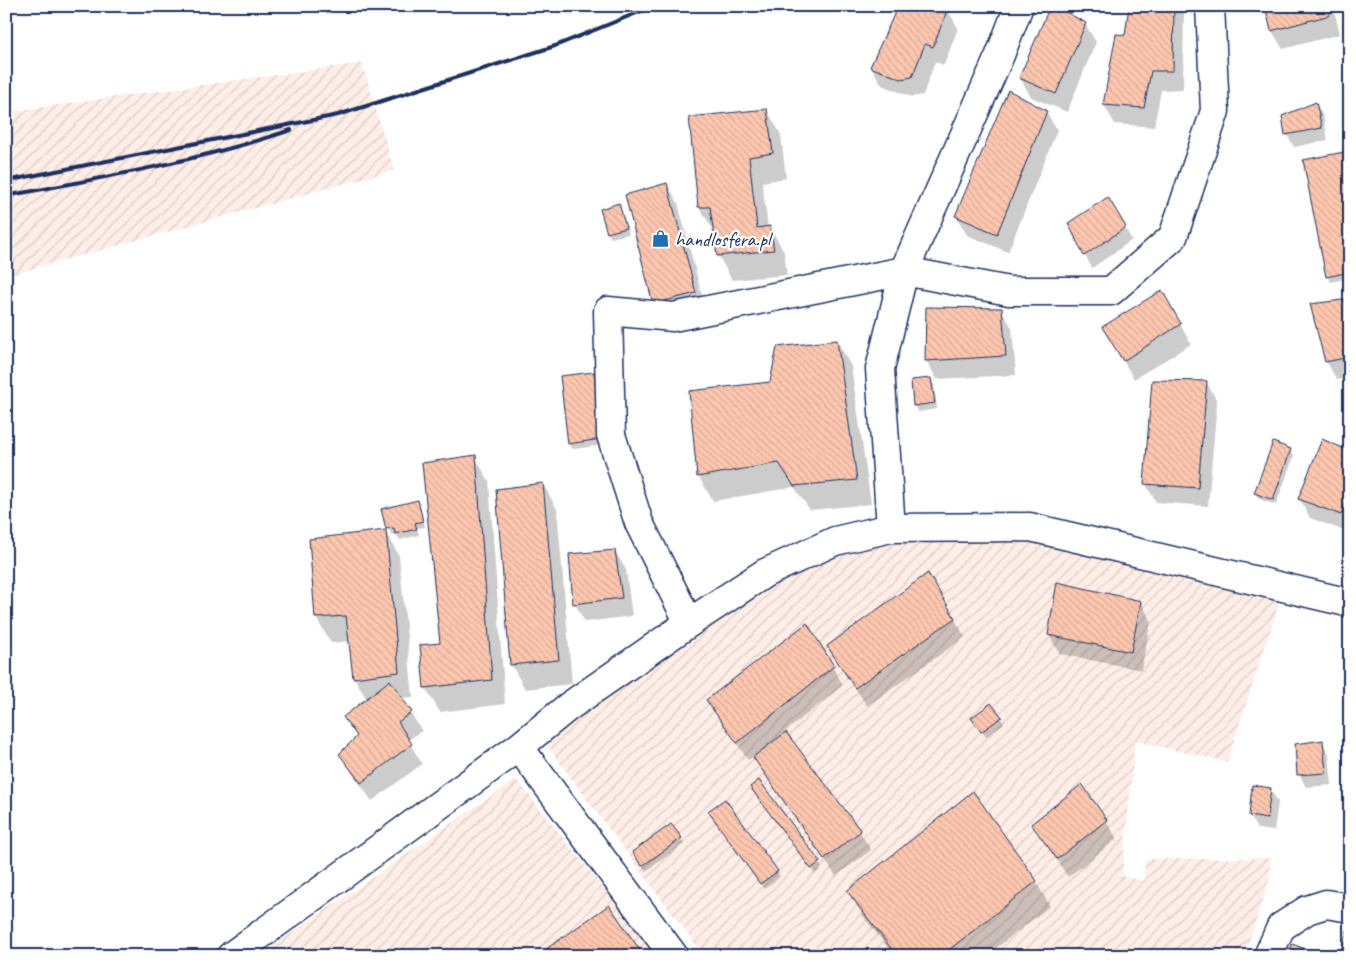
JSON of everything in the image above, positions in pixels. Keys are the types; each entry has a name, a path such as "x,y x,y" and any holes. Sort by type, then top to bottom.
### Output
{"street":[{"path":"891,528 880,369 904,271 1019,6"},
{"path":"689,623 639,523 611,435 608,311 674,317 904,271 1009,291 1111,291 1173,237 1215,111 1210,6"},
{"path":"231,956 519,747 568,707 689,623 765,573 835,541 891,528 1030,527 1338,602 1350,603"},
{"path":"519,747 674,956"},
{"path":"1268,956 1281,927 1307,910 1326,904 1350,908"}],"shaded area":[{"path":"362,63 394,170 6,276 6,112"},
{"path":"892,522 1029,524 1284,582 1276,613 1227,762 1135,741 1122,876 1144,881 1145,859 1271,858 1269,881 1244,956 704,956 537,732 758,568"},
{"path":"516,779 658,956 258,956"}],"building":[{"path":"898,6 948,8 933,47 925,44 912,77 901,79 870,67"},
{"path":"1050,6 1055,6 1086,23 1056,94 1019,78"},
{"path":"1129,6 1174,6 1173,71 1151,71 1144,108 1103,105 1116,34 1125,35"},
{"path":"1265,6 1328,6 1330,15 1271,31"},
{"path":"1008,90 1047,111 997,234 955,216"},
{"path":"1316,102 1322,128 1285,135 1282,116"},
{"path":"767,109 773,153 749,157 757,228 770,226 774,250 717,256 710,207 698,207 689,117"},
{"path":"1349,151 1350,272 1326,277 1303,160"},
{"path":"667,183 696,293 653,304 625,195"},
{"path":"1108,197 1126,227 1084,256 1068,223"},
{"path":"619,203 626,228 607,233 600,209"},
{"path":"1162,290 1181,324 1123,361 1102,327"},
{"path":"1350,299 1350,357 1325,362 1310,304"},
{"path":"926,307 1002,308 1006,356 925,361"},
{"path":"837,340 857,480 794,486 779,463 697,477 689,391 770,382 777,347"},
{"path":"594,372 601,439 568,444 560,376"},
{"path":"931,378 935,403 913,406 911,380"},
{"path":"1152,380 1207,381 1198,488 1144,484"},
{"path":"1322,439 1350,451 1350,490 1341,515 1298,499"},
{"path":"1273,442 1291,449 1273,500 1254,493"},
{"path":"476,455 492,680 424,688 420,645 440,643 422,463"},
{"path":"543,483 559,660 510,665 496,489"},
{"path":"418,500 423,521 415,523 417,529 395,534 394,528 386,529 381,509"},
{"path":"386,530 399,672 353,678 346,616 315,618 309,539"},
{"path":"615,550 622,598 573,604 569,554"},
{"path":"928,573 955,618 855,688 827,646"},
{"path":"1057,582 1141,601 1131,652 1048,635"},
{"path":"807,623 834,666 737,743 706,700"},
{"path":"390,680 412,712 398,722 412,744 361,783 339,754 357,736 343,717"},
{"path":"991,703 1002,717 981,732 971,718"},
{"path":"786,732 861,831 824,859 753,757"},
{"path":"1323,740 1326,773 1297,775 1295,744"},
{"path":"759,780 820,862 811,869 750,787"},
{"path":"1082,784 1107,820 1057,859 1031,824"},
{"path":"1252,785 1271,788 1267,819 1249,816"},
{"path":"973,791 1037,881 941,956 897,956 847,891"},
{"path":"725,799 778,871 760,884 708,811"},
{"path":"671,824 682,838 642,866 632,852"},
{"path":"609,905 644,956 551,956 546,949"},
{"path":"1350,920 1350,952 1341,950"},
{"path":"1292,944 1325,956 1288,956"}],"railway":[{"path":"6,181 338,115 555,46 654,6"},
{"path":"6,196 185,160 291,130"}],"place":[{"name":"handlosfera.pl","path":"661,239"}]}
